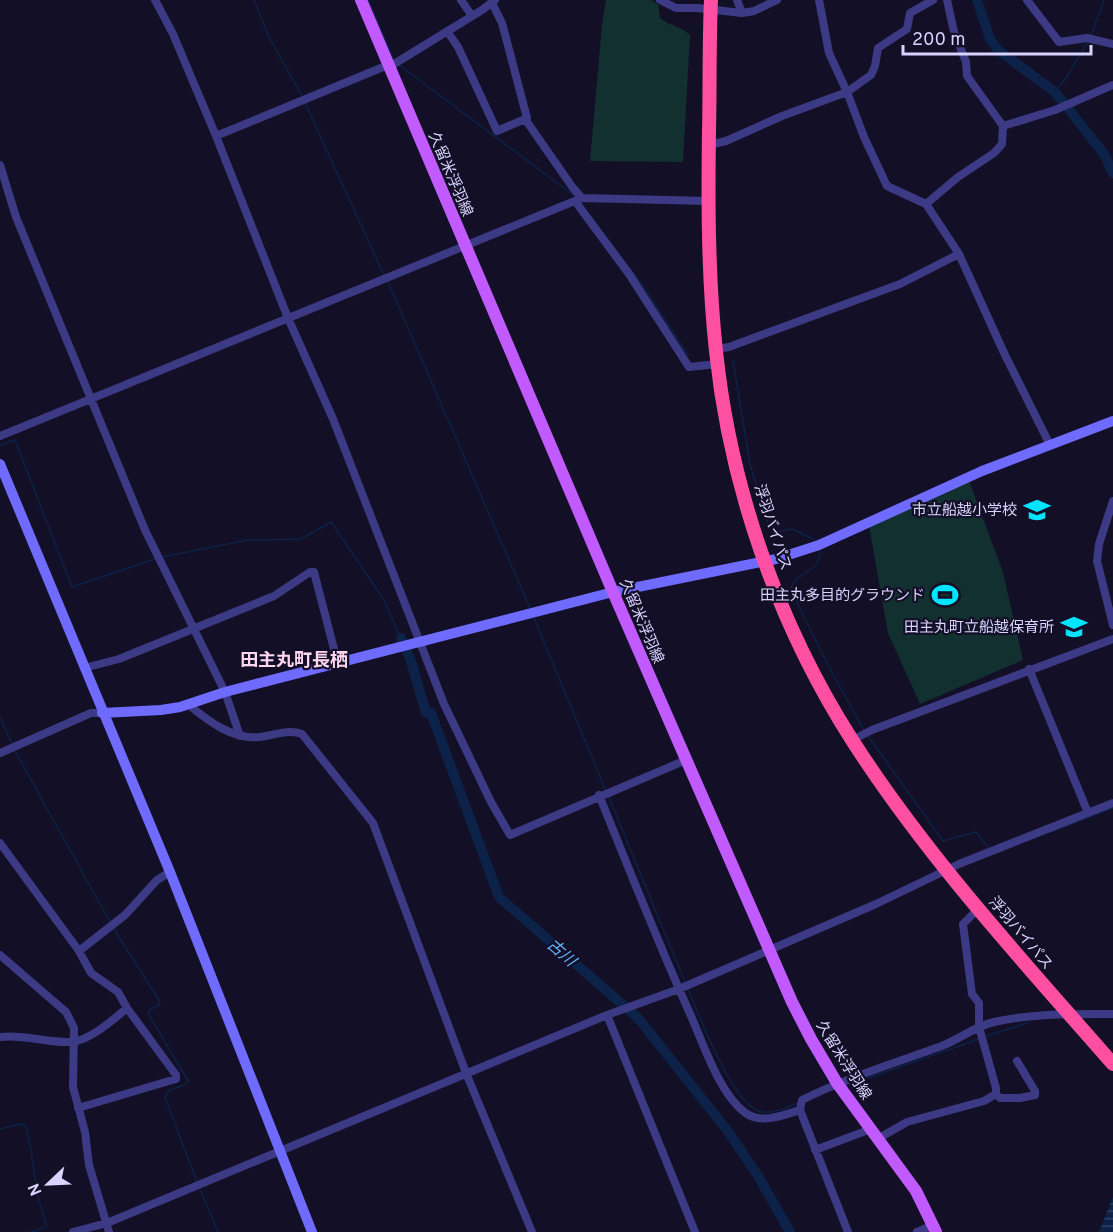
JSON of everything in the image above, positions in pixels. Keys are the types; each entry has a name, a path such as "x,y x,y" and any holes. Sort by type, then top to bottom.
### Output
{"highway":[{"name":"浮羽バイパス","path":"711,5 708,201 710,283 717,364 732,447 744,497 765,561 802,649 852,740 881,784 946,870 1113,1064"}],"main road":[{"name":"久留米浮羽線","path":"361,0 393,64 465,245 769,950 811,1039 837,1083 916,1191 935,1229"}],"street":[{"path":"155,0 173,34 288,318 333,419 444,704 491,802 510,835 599,795 686,760"},
{"path":"461,0 472,16"},
{"path":"660,0 676,8 711,5 742,13 754,11 777,0"},
{"path":"737,0 742,13"},
{"path":"819,0 829,52 887,186 926,204 959,254 1050,445"},
{"path":"709,145 726,141 782,116 847,92 871,75 878,48 907,29 910,13 933,0"},
{"path":"926,204 958,177 994,153 1002,144 1003,126 967,76 966,62 954,32 947,0"},
{"path":"1027,0 1059,42 1089,38 1113,44"},
{"path":"216,136 393,64 493,1 502,23 527,118 525,119 573,188 578,200 689,367 717,364"},
{"path":"447,31 458,47 497,131 525,119"},
{"path":"1003,126 1055,110 1113,85"},
{"path":"0,165 16,217 145,530 225,692 240,736"},
{"path":"0,436 578,200 708,201"},
{"path":"716,349 729,347 900,284 959,254"},
{"path":"0,753 91,713 161,710 189,705 225,692 613,592 765,561 819,544 982,471 1113,422"},
{"path":"0,464 170,872 312,1232"},
{"path":"1113,501 1099,544 1097,561 1113,626"},
{"path":"84,668 119,659 274,596 303,574 314,572 335,653 342,662"},
{"path":"852,740 872,730 1029,669 1113,639"},
{"path":"1029,669 1088,813"},
{"path":"189,705 208,720 240,736 256,737 294,731 302,734 373,823 466,1073 532,1232"},
{"path":"599,795 679,989 714,1068 730,1096 749,1115 761,1118 772,1118 800,1110"},
{"path":"73,1232 106,1223 608,1015 679,989 876,904 946,870 1113,803"},
{"path":"0,843 79,951 91,973 118,992 176,1076 176,1079 78,1108"},
{"path":"79,951 124,915 157,880 170,872"},
{"path":"979,908 963,924 972,994 979,1003 979,1027 996,1094 1000,1098 1035,1095 1035,1091 1017,1061"},
{"path":"0,955 66,1012 74,1028 73,1087 85,1132 89,1165 109,1232"},
{"path":"0,1037 14,1036 73,1042 100,1030 127,1008"},
{"path":"848,1232 800,1110 802,1100 837,1083 956,1040 979,1027 1018,1018 1068,1013 1113,1014"},
{"path":"608,1015 695,1232"},
{"path":"815,1150 875,1134 916,1118 984,1101 996,1094"},
{"path":"917,1232 935,1229"}],"green space":[{"path":"606,0 651,0 658,4 660,18 690,35 683,162 590,161"},
{"name":"田主丸多目的グラウンド","path":"969,481 1003,572 1023,660 920,704 888,633 869,526"}],"water":[{"path":"1113,1197 1113,1232 1099,1232"}],"waterway":[{"path":"254,0 269,37 303,98"},
{"path":"368,0 394,60"},
{"path":"977,0 990,39 998,50 1055,92 1104,154 1113,173"},
{"path":"1091,36 1104,0"},
{"path":"1055,92 1087,43"},
{"path":"399,65 576,197"},
{"path":"305,103 384,275"},
{"path":"593,220 641,283 688,355"},
{"path":"388,282 530,608"},
{"path":"733,361 750,464 769,527 775,532 792,529 815,540"},
{"path":"0,445 15,440 72,587 155,559"},
{"path":"162,557 248,540 301,539 331,522 384,600 401,638"},
{"path":"820,551 813,568 798,578 791,588 825,660 864,730"},
{"path":"534,618 606,791"},
{"name":"古川","path":"401,638 411,661 426,713 431,713 499,897 638,1018 727,1130 758,1176 790,1232"},
{"path":"0,717 12,744"},
{"path":"868,736 943,841 976,832 988,847"},
{"path":"15,751 110,922"},
{"path":"608,795 685,982"},
{"path":"1050,832 1113,808"},
{"path":"114,929 160,1002 148,1013 188,1081 168,1091 165,1097 197,1182"},
{"path":"688,989 718,1058 729,1078 751,1106 762,1112 771,1112 798,1103"},
{"path":"984,1037 1028,1022"},
{"path":"845,1086 979,1039"},
{"path":"0,1129 25,1124 38,1195 46,1224 46,1227 31,1232"},
{"path":"200,1189 218,1232"}],"place":[{"name":"市立船越小学校","path":"1037,510"},
{"name":"田主丸多目的グラウンド","path":"945,595"},
{"name":"田主丸町立船越保育所","path":"1074,627"}],"district":[{"name":"田主丸町長栖","path":"294,660"}]}
